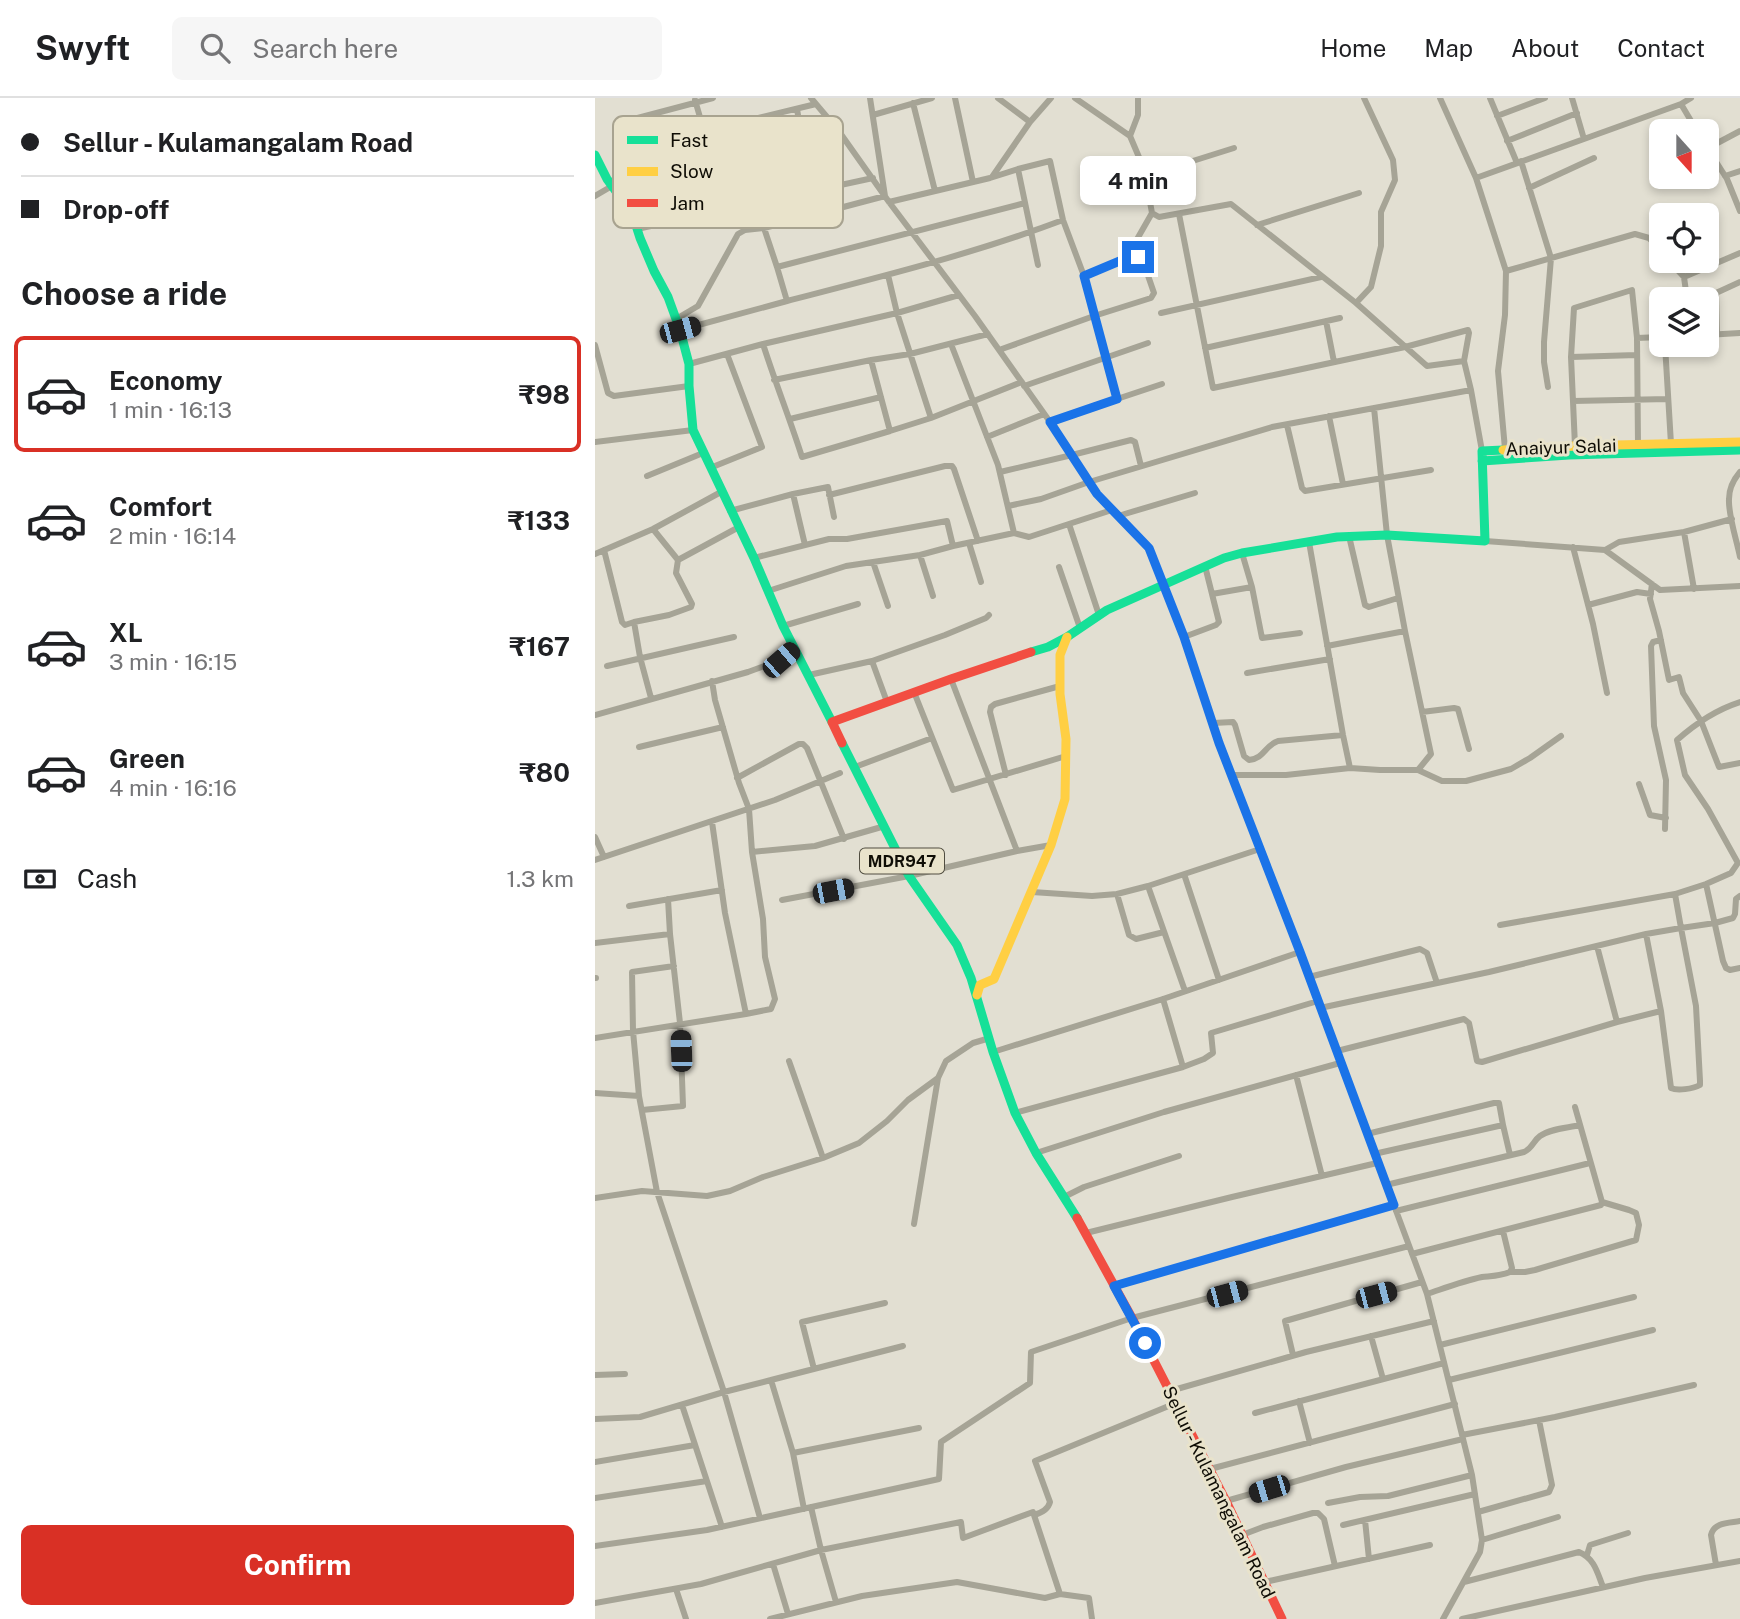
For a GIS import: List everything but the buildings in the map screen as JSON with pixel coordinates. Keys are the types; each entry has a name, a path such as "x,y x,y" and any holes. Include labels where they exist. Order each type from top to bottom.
{"main road":[{"name":"Sellur - Kulamangalam Road","path":"595,155 613,187"},
{"name":"Sellur - Kulamangalam Road","path":"637,229 680,330 689,364 692,430 754,558 783,626 855,767 882,827 909,877 957,945 977,995 993,1052 1015,1113 1036,1153 1086,1233 1132,1318 1210,1469 1282,1619"},
{"name":"Anaiyur Salai","path":"1482,456 1505,449 1740,442"},
{"name":"Anaiyur Salai","path":"1482,456 1740,450"},
{"path":"832,722 1048,647 1107,610 1162,584 1242,553 1349,536 1387,535 1485,541 1482,456"},
{"path":"977,995 980,985 994,979 1051,845 1065,799 1066,739 1060,686 1060,655 1067,637"}],"street":[{"path":"645,116 695,100 713,98"},
{"path":"870,98 888,199"},
{"path":"873,115 932,98"},
{"path":"955,98 973,182"},
{"path":"998,98 1030,122"},
{"path":"990,178 1030,122 1051,98"},
{"path":"1075,98 1130,136 1144,169 1152,213 1129,257"},
{"path":"1130,136 1138,115 1138,98"},
{"path":"1356,303 1371,287 1381,246 1381,212 1395,180 1393,160 1364,98"},
{"path":"1440,98 1476,178 1506,271 1505,315 1498,371 1505,449"},
{"path":"1490,98 1529,188 1551,258 1544,342 1548,387"},
{"path":"1497,116 1545,98"},
{"path":"1572,98 1584,139"},
{"path":"1476,178 1681,104 1691,98"},
{"path":"767,116 797,109 814,101 826,116"},
{"path":"913,103 935,191"},
{"path":"1681,104 1690,119"},
{"path":"797,109 798,116"},
{"path":"1507,141 1577,113"},
{"path":"1719,141 1740,131"},
{"path":"843,137 988,334 1097,494 1149,548 1184,637 1231,775 1427,1294 1472,1475 1482,1541 1480,1552 1443,1619"},
{"path":"1145,176 1234,148"},
{"path":"1529,188 1594,158"},
{"path":"843,210 935,191 1050,161 1063,220 1084,276 1117,399"},
{"path":"1719,166 1739,207"},
{"path":"1018,169 1038,265"},
{"path":"1725,176 1740,171"},
{"path":"843,184 873,178"},
{"path":"595,195 613,189"},
{"path":"1257,225 1359,193"},
{"path":"777,267 1025,203"},
{"path":"1152,213 1159,217 1231,204 1356,303 1427,366 1464,361"},
{"path":"1179,214 1213,388 1405,347 1468,330 1464,361 1482,456"},
{"path":"680,330 935,263 1031,233 1063,220"},
{"path":"637,229 642,228"},
{"path":"676,319 698,306 738,234 745,230 764,228 787,301"},
{"path":"1506,271 1635,234 1649,239"},
{"path":"1684,277 1740,253"},
{"path":"999,350 1154,296 1142,260 1138,257 1129,257 1084,276"},
{"path":"1680,273 1684,277 1685,287"},
{"path":"888,275 930,418"},
{"path":"1161,313 1321,277"},
{"path":"1719,292 1740,282"},
{"path":"1575,446 1571,356 1574,308 1632,290 1637,338 1638,444"},
{"path":"689,364 959,295"},
{"path":"1205,348 1340,318"},
{"path":"1326,321 1334,362"},
{"path":"1719,334 1740,333"},
{"path":"774,380 910,354 988,334"},
{"path":"1637,338 1649,338"},
{"path":"763,344 802,457 930,418 1023,384 1148,344"},
{"path":"951,344 1000,472 1014,533"},
{"path":"595,345 610,395 689,386"},
{"path":"710,468 762,447 727,354"},
{"path":"1571,356 1637,355"},
{"path":"1666,357 1671,444"},
{"path":"871,360 890,431"},
{"path":"1050,422 1162,384"},
{"path":"1008,506 1041,499 1272,427 1471,390"},
{"path":"790,419 881,397"},
{"path":"1573,401 1668,399"},
{"path":"1374,408 1387,535 1431,754 1418,770"},
{"path":"988,437 1044,414"},
{"path":"1329,416 1343,484"},
{"path":"1287,425 1302,488 1305,491 1431,470"},
{"path":"595,442 692,430"},
{"path":"1000,472 1131,439 1135,442 1141,466"},
{"path":"647,476 703,453"},
{"path":"829,495 952,466 978,541"},
{"path":"1740,472 1735,478 1728,499 1740,557"},
{"path":"730,511 828,487 834,517"},
{"path":"595,554 653,530 721,492"},
{"path":"1118,516 1195,493"},
{"path":"793,494 805,545"},
{"path":"768,591 846,566 920,555 1014,533 1029,537 1112,510"},
{"path":"1605,550 1619,542 1684,532 1732,519"},
{"path":"754,558 829,539 846,539 947,521 953,546"},
{"path":"1069,524 1099,615"},
{"path":"604,550 625,625 691,607 692,604 675,573 677,564 739,527"},
{"path":"653,530 677,564"},
{"path":"1684,532 1694,589"},
{"path":"1349,536 1365,605 1369,607 1398,598"},
{"path":"1485,541 1605,550 1660,590 1740,586"},
{"path":"1309,542 1350,768"},
{"path":"969,543 981,582"},
{"path":"1573,547 1607,693"},
{"path":"1242,553 1262,638 1300,633"},
{"path":"920,555 933,596"},
{"path":"873,562 888,606"},
{"path":"1184,637 1219,622 1205,566"},
{"path":"1059,567 1080,628"},
{"path":"1652,584 1650,599 1669,680 1679,677 1683,693 1701,721 1719,767 1740,763"},
{"path":"1212,594 1252,587"},
{"path":"1588,605 1637,592 1651,593"},
{"path":"783,626 858,604"},
{"path":"809,675 872,661 946,635 989,615"},
{"path":"634,622 651,698"},
{"path":"1327,646 1405,631"},
{"path":"607,666 734,637"},
{"path":"1661,640 1653,642 1651,646 1654,726 1667,780 1665,829"},
{"path":"595,715 748,672 781,660 795,648"},
{"path":"1247,673 1330,659"},
{"path":"872,661 887,702"},
{"path":"951,679 1017,851"},
{"path":"595,1038 771,1009 775,999 765,957 749,809 737,778 712,681"},
{"path":"1006,775 991,708 995,704 1060,686"},
{"path":"914,692 954,790 1066,756"},
{"path":"1500,925 1675,894 1731,873 1738,863 1708,809 1685,775 1677,740 1722,708 1740,702"},
{"path":"1422,712 1458,709 1469,749"},
{"path":"1213,723 1233,722 1244,756 1249,760 1259,758 1269,746 1278,741 1343,735"},
{"path":"639,747 723,727"},
{"path":"1231,775 1286,775 1350,768 1418,770 1443,781 1466,781 1511,769 1561,736"},
{"path":"855,767 932,738"},
{"path":"737,778 803,744 821,780 844,839"},
{"path":"595,860 749,809 840,773"},
{"path":"1639,784 1650,815 1666,818"},
{"path":"712,822 725,913 746,1014"},
{"path":"753,852 815,846 882,827"},
{"path":"595,837 604,857"},
{"path":"782,900 909,877 1051,845"},
{"path":"1032,892 1117,894 1260,849"},
{"path":"1184,874 1219,980"},
{"path":"1706,884 1726,968 1740,968"},
{"path":"1148,886 1185,991"},
{"path":"629,906 722,890"},
{"path":"1117,894 1129,935 1136,939 1164,932"},
{"path":"1646,934 1661,1011 1671,1088 1674,1090 1696,1087 1700,1085 1700,1081 1696,1006 1675,894"},
{"path":"1015,1113 1204,1059 1213,1053 1212,1033 1319,1004 1437,983 1646,934 1715,923 1734,917 1736,899 1740,897"},
{"path":"642,1111 683,1106 680,1023 668,900"},
{"path":"595,943 670,934"},
{"path":"1597,946 1617,1022"},
{"path":"1309,977 1420,949 1427,953 1437,983"},
{"path":"993,1052 1163,999 1300,952"},
{"path":"674,966 632,972 633,1031 639,1096 657,1192 724,1392 760,1518"},
{"path":"1163,999 1182,1067"},
{"path":"1336,1051 1464,1019 1469,1023 1477,1060 1482,1062 1661,1011"},
{"path":"914,1224 938,1078 946,1061 973,1042 989,1038"},
{"path":"789,1061 823,1158"},
{"path":"1036,1153 1164,1112 1340,1063"},
{"path":"1296,1075 1322,1176"},
{"path":"595,1198 642,1191 707,1196 730,1191 859,1143 938,1078"},
{"path":"595,1093 639,1096"},
{"path":"1367,1134 1495,1102 1501,1107 1510,1155"},
{"path":"1575,1107 1602,1202"},
{"path":"1374,1154 1503,1125"},
{"path":"1386,1185 1529,1150 1536,1138 1543,1134 1580,1125"},
{"path":"1064,1197 1084,1187 1179,1156"},
{"path":"1086,1233 1377,1163"},
{"path":"1114,1286 1395,1208 1590,1163"},
{"path":"1412,1254 1598,1207 1602,1202"},
{"path":"1427,1294 1483,1277 1525,1272 1636,1240 1639,1224 1636,1213 1602,1202"},
{"path":"1503,1231 1510,1272"},
{"path":"595,1546 722,1527 939,1479 941,1442 1030,1383 1031,1352 1132,1318 1409,1246"},
{"path":"1293,1355 1285,1321 1422,1282"},
{"path":"1440,1345 1634,1297"},
{"path":"814,1368 802,1322 885,1303"},
{"path":"1170,1391 1293,1355 1434,1321"},
{"path":"1448,1380 1653,1330"},
{"path":"1371,1336 1383,1379"},
{"path":"595,1419 640,1417 724,1392 903,1346"},
{"path":"1255,1413 1444,1363"},
{"path":"595,1376 625,1374"},
{"path":"771,1380 836,1602"},
{"path":"1226,1502 1463,1437 1694,1385"},
{"path":"1299,1401 1310,1443"},
{"path":"1034,1515 1042,1512 1050,1502 1035,1461 1176,1403"},
{"path":"1210,1469 1455,1404"},
{"path":"682,1405 722,1527"},
{"path":"1478,1512 1549,1492 1551,1489 1539,1420"},
{"path":"793,1453 919,1428"},
{"path":"595,1462 695,1445"},
{"path":"1328,1503 1360,1497 1388,1496 1472,1475"},
{"path":"595,1498 707,1480"},
{"path":"1343,1525 1475,1494"},
{"path":"595,1603 701,1584 821,1550 961,1522 964,1538 1033,1512 1059,1594"},
{"path":"1242,1535 1318,1513 1324,1519 1335,1566"},
{"path":"1482,1541 1558,1517"},
{"path":"1365,1520 1369,1559"},
{"path":"1716,1565 1712,1530 1716,1526 1740,1521"},
{"path":"1587,1555 1590,1545 1628,1533"},
{"path":"1265,1582 1430,1545"},
{"path":"1464,1582 1579,1552 1594,1562 1603,1587"},
{"path":"1462,1619 1481,1617 1603,1587 1740,1561"},
{"path":"773,1564 788,1615"},
{"path":"770,1619 862,1596 957,1582 1045,1598 1059,1594 1089,1598 1091,1619"},
{"path":"676,1588 686,1619"}],"traffic: fast":[{"path":"595,155 613,187"},
{"path":"637,228 680,330 689,364 693,430 783,626 832,722"},
{"path":"1031,652 1067,637 1107,610 1224,558 1242,553 1337,537 1387,535 1485,541 1482,451 1503,450"},
{"path":"1482,461 1569,455 1740,450"},
{"path":"842,743 909,876 957,945 971,978 1015,1113 1036,1153 1077,1218"}],"traffic: slow":[{"path":"1503,450 1740,442"},
{"path":"977,995 980,985 994,979 1051,845 1065,799 1066,739 1060,694 1060,655 1067,637"}],"traffic: jam":[{"path":"842,743 832,722 1031,652"},
{"path":"1077,1218 1226,1501 1282,1619"}],"route":[{"path":"1138,257 1129,257 1084,276 1117,399 1050,422 1097,494 1149,548 1184,637 1219,743 1394,1205 1114,1286 1145,1343"}]}
